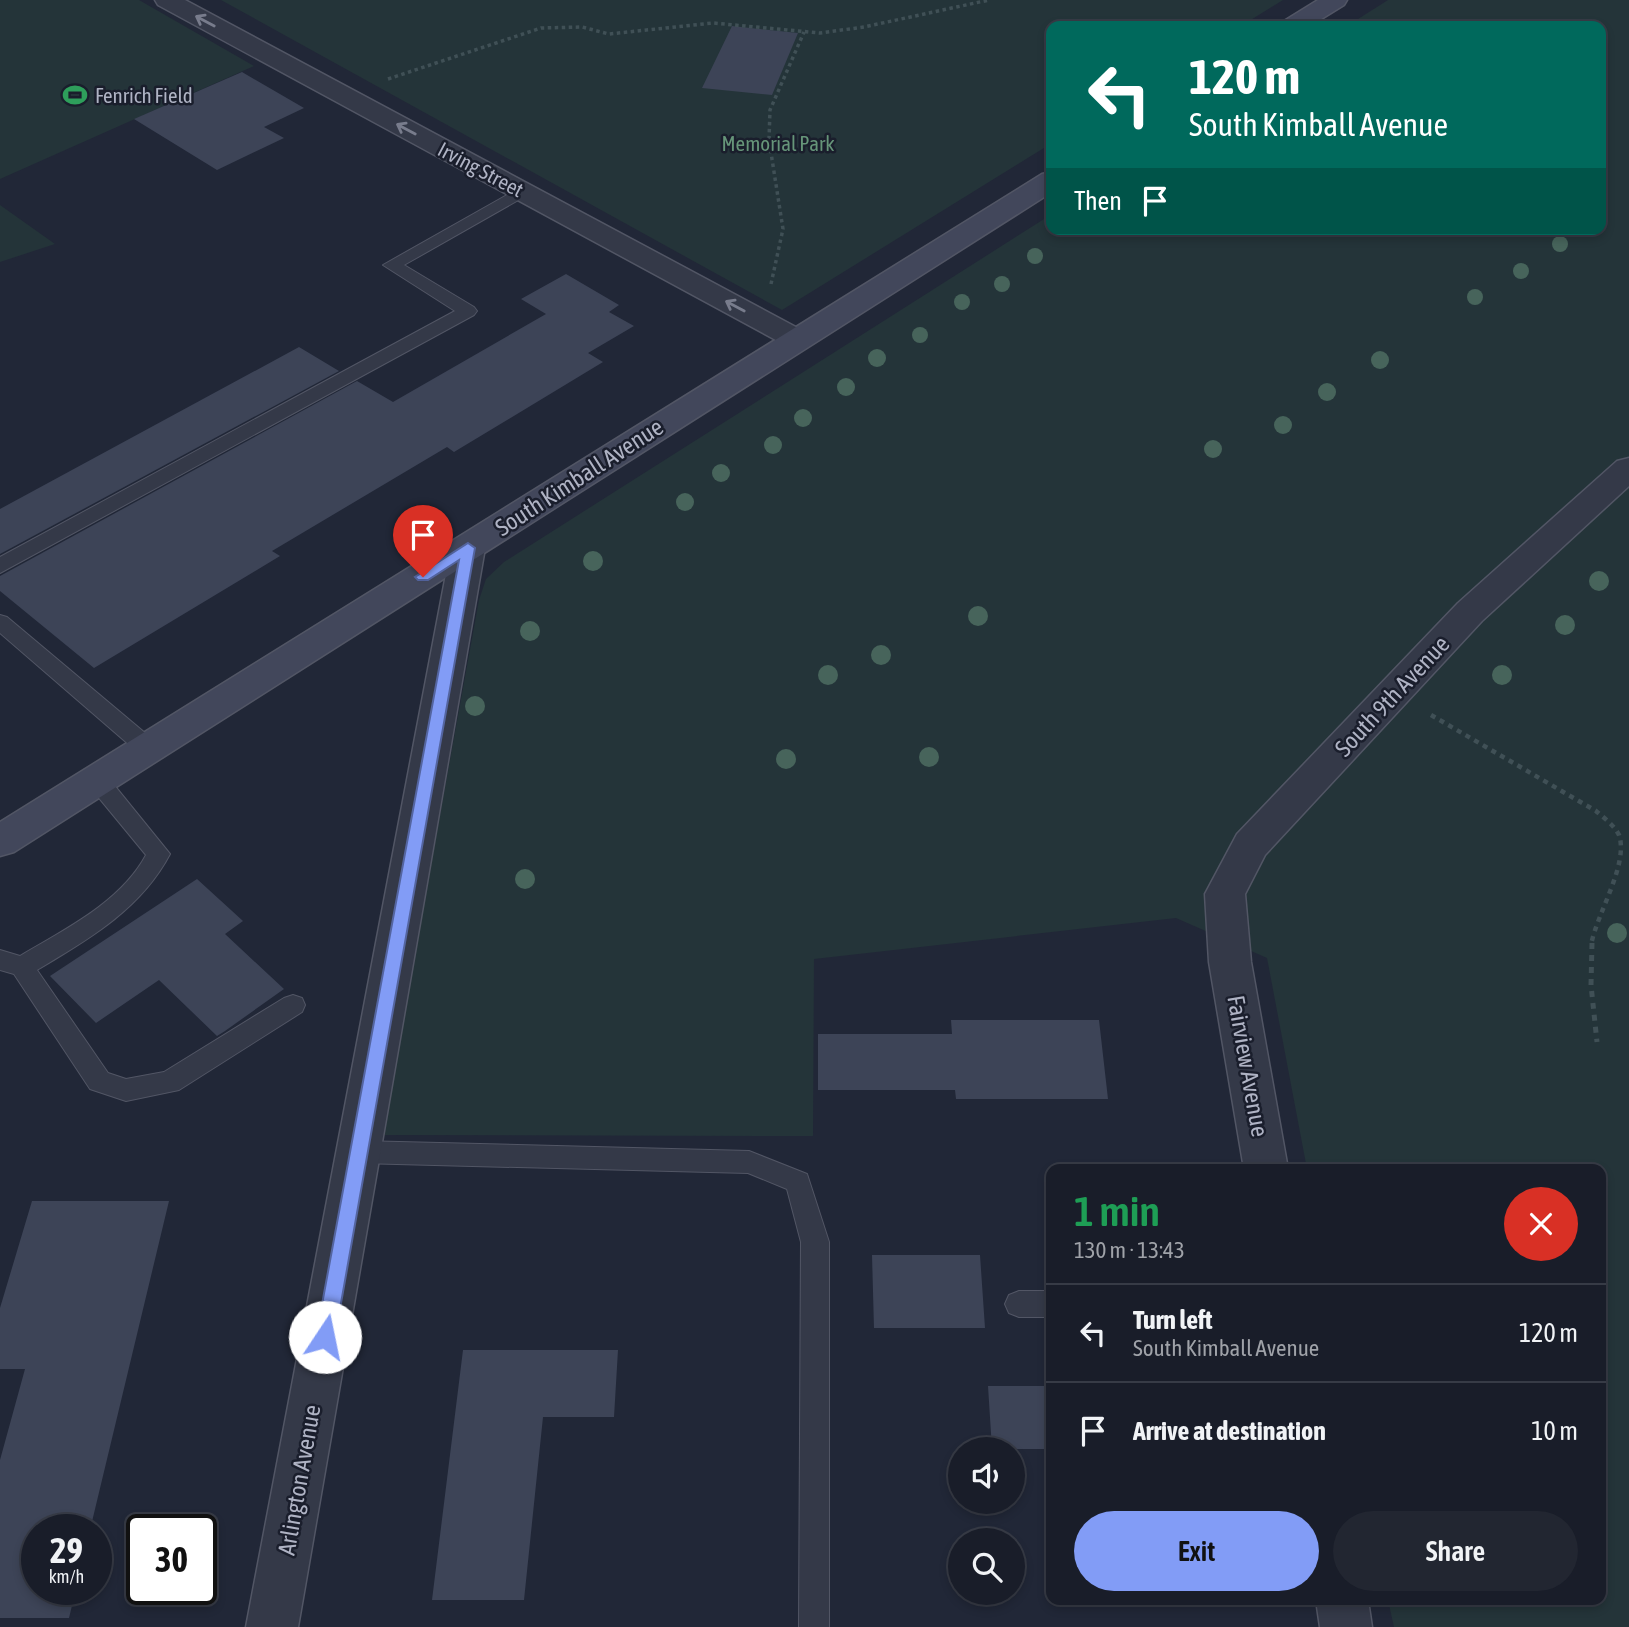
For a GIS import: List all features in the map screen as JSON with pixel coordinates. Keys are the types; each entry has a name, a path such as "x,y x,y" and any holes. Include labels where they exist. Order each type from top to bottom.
{"street":[{"name":"Irving Street","path":"167,0 796,339"},
{"path":"1301,21 1335,0"},
{"name":"South Kimball Avenue","path":"0,841 98,782 796,339 1046,184"},
{"name":"South 9th Avenue","path":"1230,962 1225,894 1251,845 1470,612 1629,468"},
{"name":"Arlington Avenue","path":"272,1627 468,548"},
{"name":"Fairview Avenue","path":"1230,962 1265,1164"},
{"path":"1343,1605 1346,1627"}],"lane":[{"path":"0,566 468,311 392,265 523,191"},
{"path":"0,622 149,749"},
{"path":"98,782 158,854 152,870 135,891 61,944 11,964 99,1081 126,1090 170,1082 293,1005"},
{"path":"359,1152 749,1163 798,1182 815,1242 814,1627"},
{"path":"1019,1304 1046,1304"}],"path":[{"path":"351,100 380,81 541,29 582,27 609,34 713,23 820,33 864,27 989,0"},
{"path":"753,316 768,297 783,229 769,140 770,110 804,32"},
{"path":"1394,694 1596,811 1619,833 1623,848 1619,867 1595,928 1590,962 1597,1042"}],"green space":[{"name":"Fenrich Field","path":"0,0 139,0 254,66 0,179"},
{"name":"Memorial Park","path":"221,0 1283,0 1249,21 1046,21 1046,147 782,310"},
{"path":"1388,0 1629,0 1629,1627 1394,1627 1389,1605 1606,1605 1606,1164 1306,1164 1267,958 1176,918 814,959 813,1136 382,1135 479,600 486,579 504,562 1046,218 1046,235 1606,235 1606,21 1355,21"},
{"path":"0,205 55,244 0,262"}],"building":[{"path":"732,26 798,33 772,95 702,88"},
{"path":"242,72 304,108 264,127 284,138 217,170 134,119"},
{"path":"566,274 619,305 609,312 634,326 588,353 603,362 454,452 447,447 272,551 280,556 94,668 0,591 0,576 357,381 393,402 546,314 521,299"},
{"path":"299,347 339,371 0,554 0,509"},
{"path":"197,879 243,921 225,934 284,989 225,1031 217,1036 159,980 96,1023 50,976"},
{"path":"951,1020 1099,1020 1108,1099 956,1099 955,1090 818,1090 818,1034 952,1034"},
{"path":"32,1201 169,1201 94,1514 21,1514 21,1605 72,1605 69,1618 0,1618 0,1460 25,1369 0,1369 0,1308"},
{"path":"872,1255 980,1255 985,1328 874,1328"},
{"path":"463,1350 618,1350 614,1417 543,1417 524,1600 432,1600"},
{"path":"988,1386 1046,1386 1046,1449 1025,1449 1025,1437 991,1437"}],"place":[{"name":"Fenrich Field","path":"75,95"}],"route":[{"path":"325,1337 468,548 423,577"}]}
